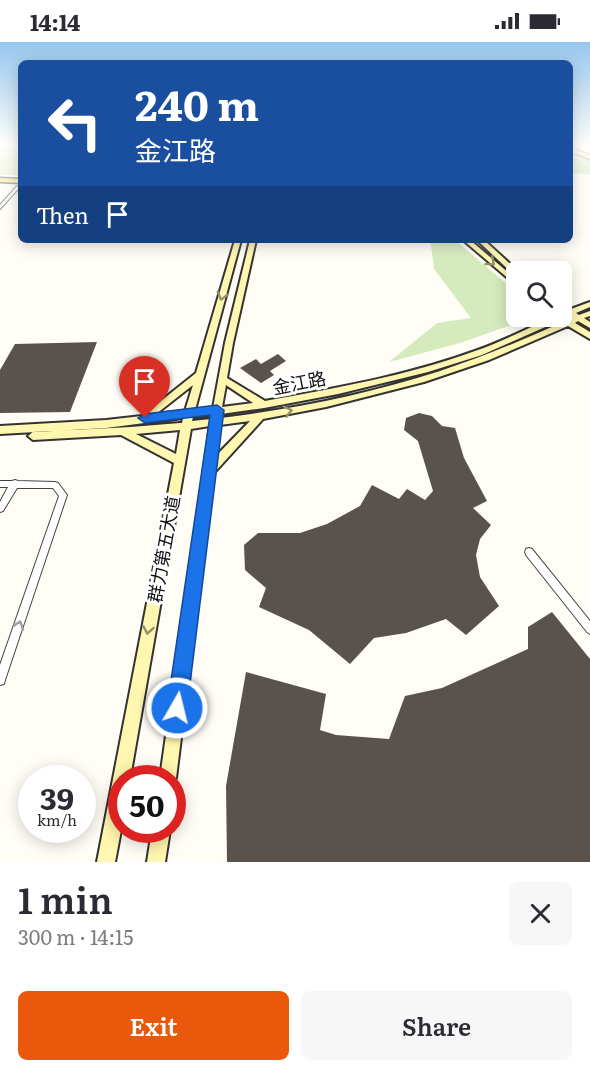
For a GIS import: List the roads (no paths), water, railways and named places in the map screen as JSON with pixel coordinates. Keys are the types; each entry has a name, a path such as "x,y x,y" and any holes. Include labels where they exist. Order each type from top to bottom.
{"main road":[{"path":"0,187 18,185"},
{"name":"群力第五大道","path":"105,862 186,426 237,243"},
{"name":"群力第五大道","path":"170,765 217,410 252,243"},
{"path":"469,243 506,274"},
{"path":"483,243 506,263"},
{"name":"金江路","path":"572,314 590,303"},
{"name":"金江路","path":"572,316 590,313"},
{"path":"572,319 590,326"},
{"path":"572,320 590,336"},
{"name":"金江路","path":"0,430 75,427 264,405 348,389 425,370 479,353 543,327"},
{"name":"金江路","path":"0,437 69,435 186,426 259,417 422,380 490,357 548,327"},
{"path":"145,418 200,375"},
{"path":"223,380 264,405"},
{"path":"209,471 259,417"},
{"path":"120,431 180,461"},
{"path":"156,862 159,843"}],"street":[{"path":"0,208 18,187"},
{"path":"0,509 15,483"},
{"path":"0,484 55,484 63,495 0,680"},
{"path":"529,552 590,629"}]}
